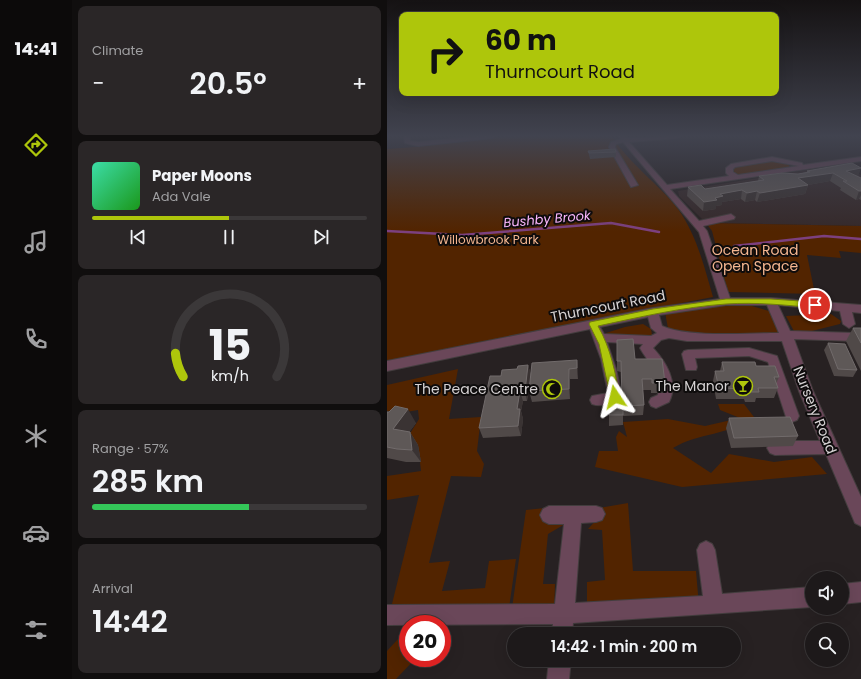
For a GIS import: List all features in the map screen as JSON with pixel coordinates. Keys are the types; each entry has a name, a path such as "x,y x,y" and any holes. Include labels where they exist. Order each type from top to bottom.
{"street":[{"path":"624,168 634,185"},
{"path":"649,168 698,224 708,245 726,302"},
{"path":"729,168 731,173 735,176"},
{"path":"666,187 795,168"},
{"path":"698,224 731,217"},
{"name":"Thurncourt Road","path":"387,366 653,312 726,302 771,301 861,309"},
{"name":"Nursery Road","path":"771,301 786,336 806,391 861,518"},
{"path":"845,307 849,324"},
{"path":"653,312 657,328 669,334 687,337 855,337"},
{"path":"593,324 608,359 615,397 597,400"},
{"path":"656,402 664,398 666,388 663,370 646,348 652,340 669,334"},
{"path":"600,338 652,340"},
{"path":"691,368 688,354 749,352 773,359 793,416"},
{"path":"775,448 830,447"},
{"path":"549,515 573,516 596,514"},
{"path":"563,627 573,516"},
{"path":"706,550 714,605"},
{"path":"849,593 861,592"},
{"path":"387,615 564,614 714,605 805,597"},
{"path":"558,679 559,667"}],"shaded area":[{"path":"821,168 850,168 861,175 861,226 706,223 679,196 678,191"}],"green space":[{"name":"Willowbrook Park","path":"387,168 639,168 662,191 685,219 699,252 713,297 557,327 551,332 507,339 506,337 464,345 464,347 387,363"},
{"path":"733,168 790,168 740,176 733,171"},
{"name":"Ocean Road Open Space","path":"706,223 861,226 861,253 839,251 841,258 807,255 815,294 728,292 712,231"},
{"path":"738,302 776,313 787,337 669,334 665,312"},
{"path":"831,314 841,321 840,324 796,335 786,316"},
{"path":"643,324 651,329 652,335 648,340 603,338 606,333 625,327"},
{"path":"458,369 449,419 481,417 477,451 484,464 481,477 451,476 429,563 450,561 442,591 485,588 489,561 516,559 508,615 390,612 419,495 387,500 387,476 421,471 418,445 406,440 419,419 418,410 400,413 387,411 387,385"},
{"path":"718,404 744,404 754,417 735,427 693,439 673,448 711,473 729,454 774,462 812,457 827,474 682,487 595,467 599,451 618,451 616,437 619,431 627,437 623,422 668,419 705,426 740,418 720,410"},
{"path":"628,503 633,571 696,571 699,606 587,613 587,582 605,580 602,530 588,529 601,515 599,508"},
{"path":"545,508 565,524 548,534 543,584 555,584 554,614 511,615 526,510"},
{"path":"399,639 399,667 407,667 396,679 387,679 387,651"}],"building":[{"path":"826,168 860,168 846,171 861,178 861,191 843,181 847,181 833,173 798,178 808,185 760,193 757,191 747,193 742,190 720,194 723,196 715,198 717,200 704,202 688,187 701,185 705,189 764,180 759,176 810,172 807,171"},
{"path":"853,328 861,328 861,343"},
{"path":"633,339 635,359 662,359 665,383 652,383 652,379 642,379 644,405 623,406 623,415 609,415 609,402 622,402 621,361 617,361 617,340"},
{"path":"828,343 845,344 857,370 838,369"},
{"path":"577,360 577,368 569,369 569,389 529,391 532,363"},
{"path":"722,362 755,362 756,366 775,366 779,377 774,377 778,388 758,388 759,392 748,392 747,389 719,388 715,371 724,371"},
{"path":"528,365 525,391 520,391 517,409 520,409 518,426 479,428 490,376 501,376 502,370 517,369 518,366"},
{"path":"395,406 408,409 393,429 410,432 412,450 387,447 387,412"},
{"path":"790,417 798,436 734,438 729,418"}],"waterway":[{"name":"Bushby Brook","path":"387,231 462,235 611,223 659,232"},
{"name":"Bushby Brook","path":"734,246 824,236 861,239"}],"place":[{"name":"The Manor","path":"743,386"},
{"name":"The Peace Centre","path":"552,389"}],"route":[{"path":"615,397 608,359 603,344 593,324 653,312 726,302 771,301 815,305"}]}
